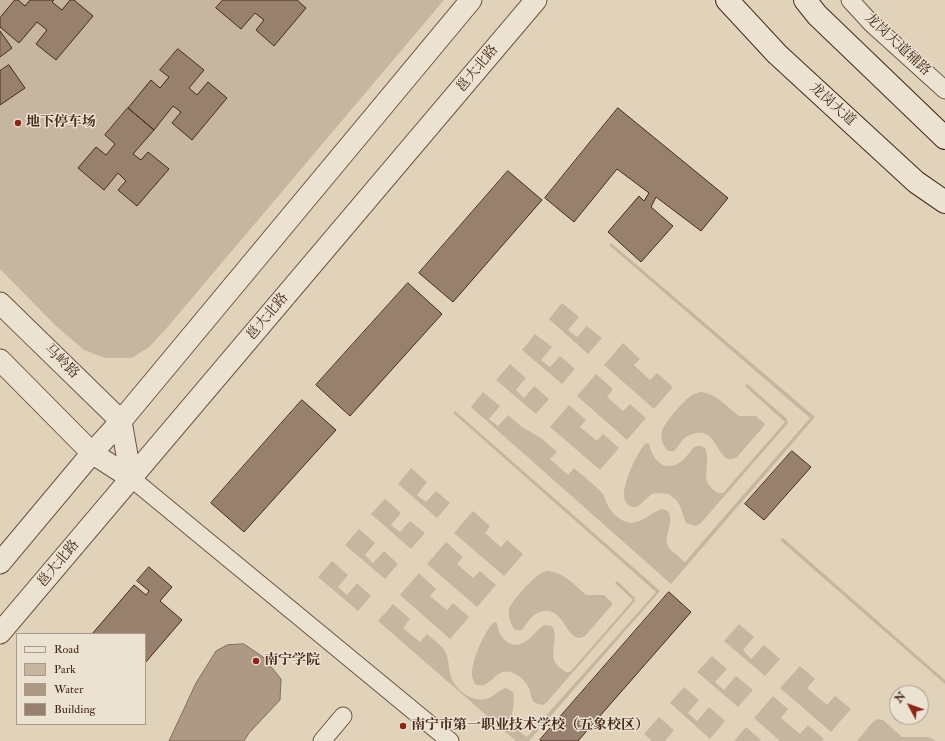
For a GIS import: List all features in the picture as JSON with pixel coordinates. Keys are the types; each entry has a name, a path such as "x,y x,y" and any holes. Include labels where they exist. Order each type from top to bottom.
{"main road":[{"name":"龙岗大道","path":"727,0 777,54 916,182 945,202"},
{"path":"805,0 817,15 945,138"}],"street":[{"path":"0,563 92,453 122,421 471,0"},
{"name":"邕大北路","path":"0,633 536,0"},
{"name":"龙岗大道辅路","path":"850,0 872,24 945,90"},
{"name":"马岭路","path":"0,303 122,421"},
{"path":"0,360 92,453 131,478 450,741"},
{"path":"122,421 131,478"},
{"path":"322,741 343,716"}],"green space":[{"path":"0,0 444,0 149,347 132,358 105,358 84,350 56,326 0,269"},
{"path":"611,243 815,417 671,584 471,407 483,392 500,406 489,419 498,426 508,415 522,427 541,438 557,452 550,459 568,475 574,468 596,486 603,494 611,510 621,519 633,523 665,509 670,516 667,538 668,546 685,562 810,418 609,245"},
{"path":"562,303 579,317 568,330 577,337 587,326 602,338 588,354 549,319"},
{"path":"535,334 552,347 541,360 550,367 560,356 575,369 562,384 522,350"},
{"path":"623,343 640,359 634,365 650,380 657,373 673,387 654,409 604,365"},
{"path":"510,364 526,378 516,390 524,398 534,386 549,399 536,414 496,380"},
{"path":"596,374 613,389 607,397 623,411 630,404 646,418 627,440 577,396"},
{"path":"747,384 786,418 788,423 700,524 695,526 686,523 680,506 669,494 652,494 637,507 628,505 625,501 624,490 628,476 642,447 646,443 649,444 657,461 666,466 677,464 696,446 705,448 707,453 707,481 718,493 723,493 785,422 745,386"},
{"path":"701,392 712,395 722,401 739,416 756,416 765,424 737,457 731,459 726,458 715,442 705,434 695,433 686,437 674,451 668,451 662,442 662,431 675,412 689,397"},
{"path":"569,405 586,420 580,427 597,441 603,434 619,448 600,470 550,427"},
{"path":"455,411 660,591 529,741 516,741 378,621 393,604 410,619 403,628 420,642 427,634 442,648 447,656 453,682 469,697 474,699 488,698 506,688 513,692 514,700 512,726 527,737 656,592 453,413"},
{"path":"411,468 427,482 417,495 426,502 436,491 450,503 437,518 398,484"},
{"path":"385,499 401,513 391,525 400,532 410,521 425,533 411,549 371,514"},
{"path":"473,511 490,526 485,533 501,547 507,540 523,554 504,576 454,533"},
{"path":"359,529 375,543 365,555 373,563 384,551 398,564 385,579 345,545"},
{"path":"783,538 945,680 945,684 780,540"},
{"path":"446,542 463,557 457,564 473,578 480,571 496,585 477,607 427,564"},
{"path":"332,561 348,575 338,587 347,595 357,583 371,596 358,611 318,577"},
{"path":"549,571 560,574 586,595 604,595 612,603 612,605 585,636 578,638 573,635 559,617 553,612 546,611 534,615 522,630 515,630 512,625 509,612 511,605 537,576 543,572"},
{"path":"419,573 436,589 430,596 447,610 453,603 469,617 450,639 400,595"},
{"path":"617,581 634,597 635,601 543,705 534,702 527,685 522,679 510,672 500,673 485,685 475,684 472,669 476,655 490,626 494,622 497,623 503,639 517,645 528,640 539,628 544,625 552,626 555,635 554,660 556,664 566,672 570,672 633,600 615,583"},
{"path":"739,624 754,637 743,650 751,659 764,645 780,659 765,676 724,641"},
{"path":"712,656 727,669 715,682 724,690 736,676 753,690 738,707 697,672"},
{"path":"800,666 815,679 807,688 827,705 835,696 851,709 831,732 780,688"},
{"path":"684,687 699,700 688,713 697,721 709,707 725,721 710,739 670,703"},
{"path":"773,696 788,709 781,718 800,734 808,725 824,739 822,741 780,741 754,718"},
{"path":"659,717 674,730 665,741 652,741 644,734"},
{"path":"877,719 883,720 902,737 929,737 936,741 857,741"},
{"path":"746,727 761,740 734,741"}],"water":[{"path":"244,644 263,657 281,679 280,700 249,733 244,741 169,741 196,683 216,651 227,645"}],"building":[{"path":"15,0 18,0 25,6 30,0 54,0 52,2 62,10 70,0 74,0 93,16 56,60 36,44 47,30 37,22 19,43 0,27 0,18"},
{"path":"223,0 297,0 306,8 274,46 256,30 264,20 255,13 241,29 216,8"},
{"path":"0,31 12,48 0,57"},
{"path":"178,49 204,70 189,88 197,95 208,82 227,98 192,140 172,123 181,112 173,106 154,130 128,108 151,80 160,88 169,77 160,70"},
{"path":"9,65 25,88 0,105 0,71"},
{"path":"128,108 154,130 133,154 141,160 148,152 169,169 137,206 118,190 126,181 118,173 104,190 78,168 96,147 106,155 115,144 105,135"},
{"path":"618,108 728,198 701,231 656,197 651,207 673,226 641,262 608,232 639,196 644,201 649,193 617,169 574,222 545,198"},
{"path":"508,171 542,200 453,302 419,273"},
{"path":"408,283 442,314 350,416 316,385"},
{"path":"302,400 336,430 244,532 211,503"},
{"path":"792,451 811,467 764,520 745,504"},
{"path":"149,567 172,587 160,601 182,620 146,662 146,633 93,633 134,585 146,595 149,591 137,581"},
{"path":"669,592 691,612 578,741 540,740"}],"place":[{"name":"地下停车场","path":"18,123"},
{"name":"南宁学院","path":"256,661"},
{"name":"南宁市第一职业技术学校（五象校区）","path":"403,726"}]}
